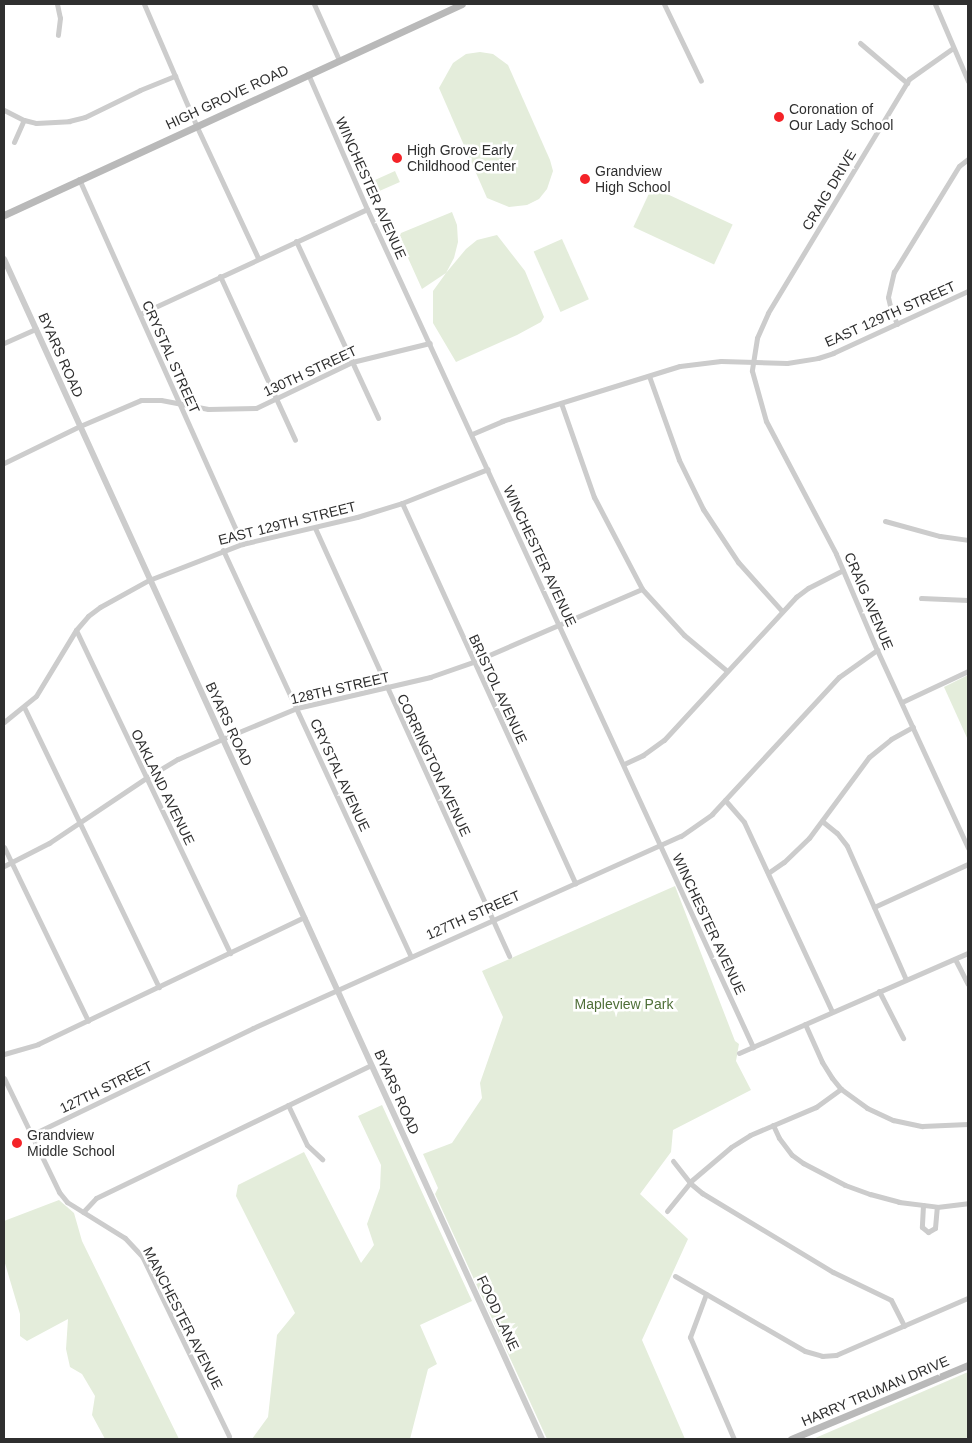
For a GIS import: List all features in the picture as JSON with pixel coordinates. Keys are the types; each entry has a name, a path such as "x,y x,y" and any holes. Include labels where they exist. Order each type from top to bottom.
{"main road":[{"name":"HIGH GROVE ROAD","path":"4,215 462,4"},
{"name":"HARRY TRUMAN DRIVE","path":"791,1439 968,1365"}],"street":[{"path":"57,4 60,18 58,35"},
{"path":"144,4 196,125 258,258"},
{"path":"314,4 339,60"},
{"path":"664,4 701,81"},
{"path":"935,4 968,81"},
{"path":"860,43 907,83"},
{"name":"CRAIG DRIVE","path":"752,363 757,338 768,313 907,83 926,65 953,48"},
{"name":"WINCHESTER AVENUE","path":"308,74 367,209 753,1047"},
{"path":"4,110 24,120 51,123 85,117 140,90 175,76"},
{"path":"14,142 24,120"},
{"path":"897,324 888,298 894,272 959,166 968,159"},
{"name":"CRYSTAL STREET","path":"79,180 242,544"},
{"path":"140,314 367,209"},
{"path":"296,241 378,418"},
{"name":"BYARS ROAD","path":"4,259 432,1198"},
{"path":"220,276 295,440"},
{"name":"EAST 129TH STREET","path":"472,434 502,421 649,376 699,363 787,363 818,358 968,291"},
{"path":"4,343 36,329"},
{"name":"130TH STREET","path":"4,462 141,400 161,400 208,409 248,409 276,400 352,362 430,344"},
{"name":"CRAIG AVENUE","path":"752,363 755,388 766,421 843,570 968,848"},
{"path":"649,376 679,460 703,509 738,562 782,611"},
{"path":"561,403 594,497 642,589 684,635 727,671"},
{"name":"EAST 129TH STREET","path":"4,722 24,707 48,680 76,630 100,607 149,580 223,550 315,528 402,503 487,470"},
{"name":"BRISTOL AVENUE","path":"402,503 575,883"},
{"path":"885,521 940,536 968,540"},
{"name":"CORRINGTON AVENUE","path":"315,528 509,956"},
{"name":"CRYSTAL AVENUE","path":"223,550 411,956"},
{"path":"624,764 643,755 664,740 782,611 808,588 843,570"},
{"name":"128TH STREET","path":"4,866 48,843 146,778 222,739 297,708 387,688 473,662 642,589"},
{"path":"921,598 968,600"},
{"name":"OAKLAND AVENUE","path":"76,630 230,953"},
{"name":"127TH STREET","path":"31,1135 411,956 661,846 700,824 725,800 839,677 878,650"},
{"path":"902,702 968,671"},
{"path":"24,707 159,987"},
{"path":"768,872 799,849 869,757 891,739 913,728"},
{"path":"725,800 744,822 832,1012"},
{"path":"822,821 837,833 847,846 906,980"},
{"path":"4,847 88,1021"},
{"path":"874,907 968,864"},
{"path":"4,1054 38,1044 304,917"},
{"path":"739,1053 968,953"},
{"path":"955,959 968,984"},
{"path":"879,991 902,1038"},
{"path":"805,1024 822,1062 841,1089 866,1108 893,1120 922,1126 968,1124"},
{"path":"84,1212 96,1198 372,1065"},
{"name":"MANCHESTER AVENUE","path":"4,1078 59,1192 67,1202 125,1238 142,1256 229,1436"},
{"path":"667,1211 690,1183 731,1147 773,1125 816,1107 841,1089"},
{"path":"288,1105 307,1146 322,1159"},
{"path":"773,1125 785,1147 803,1163 870,1194 937,1207 968,1203"},
{"path":"673,1161 690,1183 702,1193 833,1272 891,1300 904,1326"},
{"name":"FOOD LANE","path":"432,1198 542,1439"},
{"path":"923,1205 922,1227 928,1232 935,1228 937,1207"},
{"path":"675,1276 805,1351 822,1356 836,1355 968,1298"},
{"path":"706,1294 690,1337 734,1439"}],"green space":[{"path":"480,52 493,54 508,65 550,160 553,171 547,189 539,199 527,205 509,207 487,198 439,88 453,63 466,54"},
{"path":"395,171 400,182 374,193 369,182"},
{"path":"652,187 733,225 714,264 633,227"},
{"path":"452,212 457,225 458,242 454,258 446,273 422,289 399,238 401,233"},
{"path":"497,235 525,271 544,317 541,322 517,335 456,362 433,323 433,291 466,249 477,240"},
{"path":"562,239 589,299 561,312 534,252"},
{"path":"968,675 968,740 944,687"},
{"name":"Mapleview Park","path":"675,886 735,1041 739,1044 736,1061 751,1090 673,1130 671,1152 640,1194 688,1239 642,1340 685,1439 547,1439 435,1194 438,1188 423,1154 452,1143 482,1098 480,1083 503,1017 482,971"},
{"path":"382,1105 472,1301 420,1325 437,1364 428,1369 410,1439 252,1439 268,1417 277,1335 295,1313 236,1196 238,1185 304,1152 361,1263 374,1245 367,1224 380,1188 381,1165 358,1116"},
{"path":"59,1200 74,1213 82,1241 179,1439 105,1439 92,1415 95,1396 82,1374 70,1367 66,1349 68,1319 27,1341 20,1336 20,1314 4,1260 4,1221"},
{"path":"968,1372 968,1439 813,1439"}],"place":[{"name":"Coronation of Our Lady School","path":"779,117"},
{"name":"High Grove Early Childhood Center","path":"397,158"},
{"name":"Grandview High School","path":"585,179"},
{"name":"Grandview Middle School","path":"17,1143"}]}
